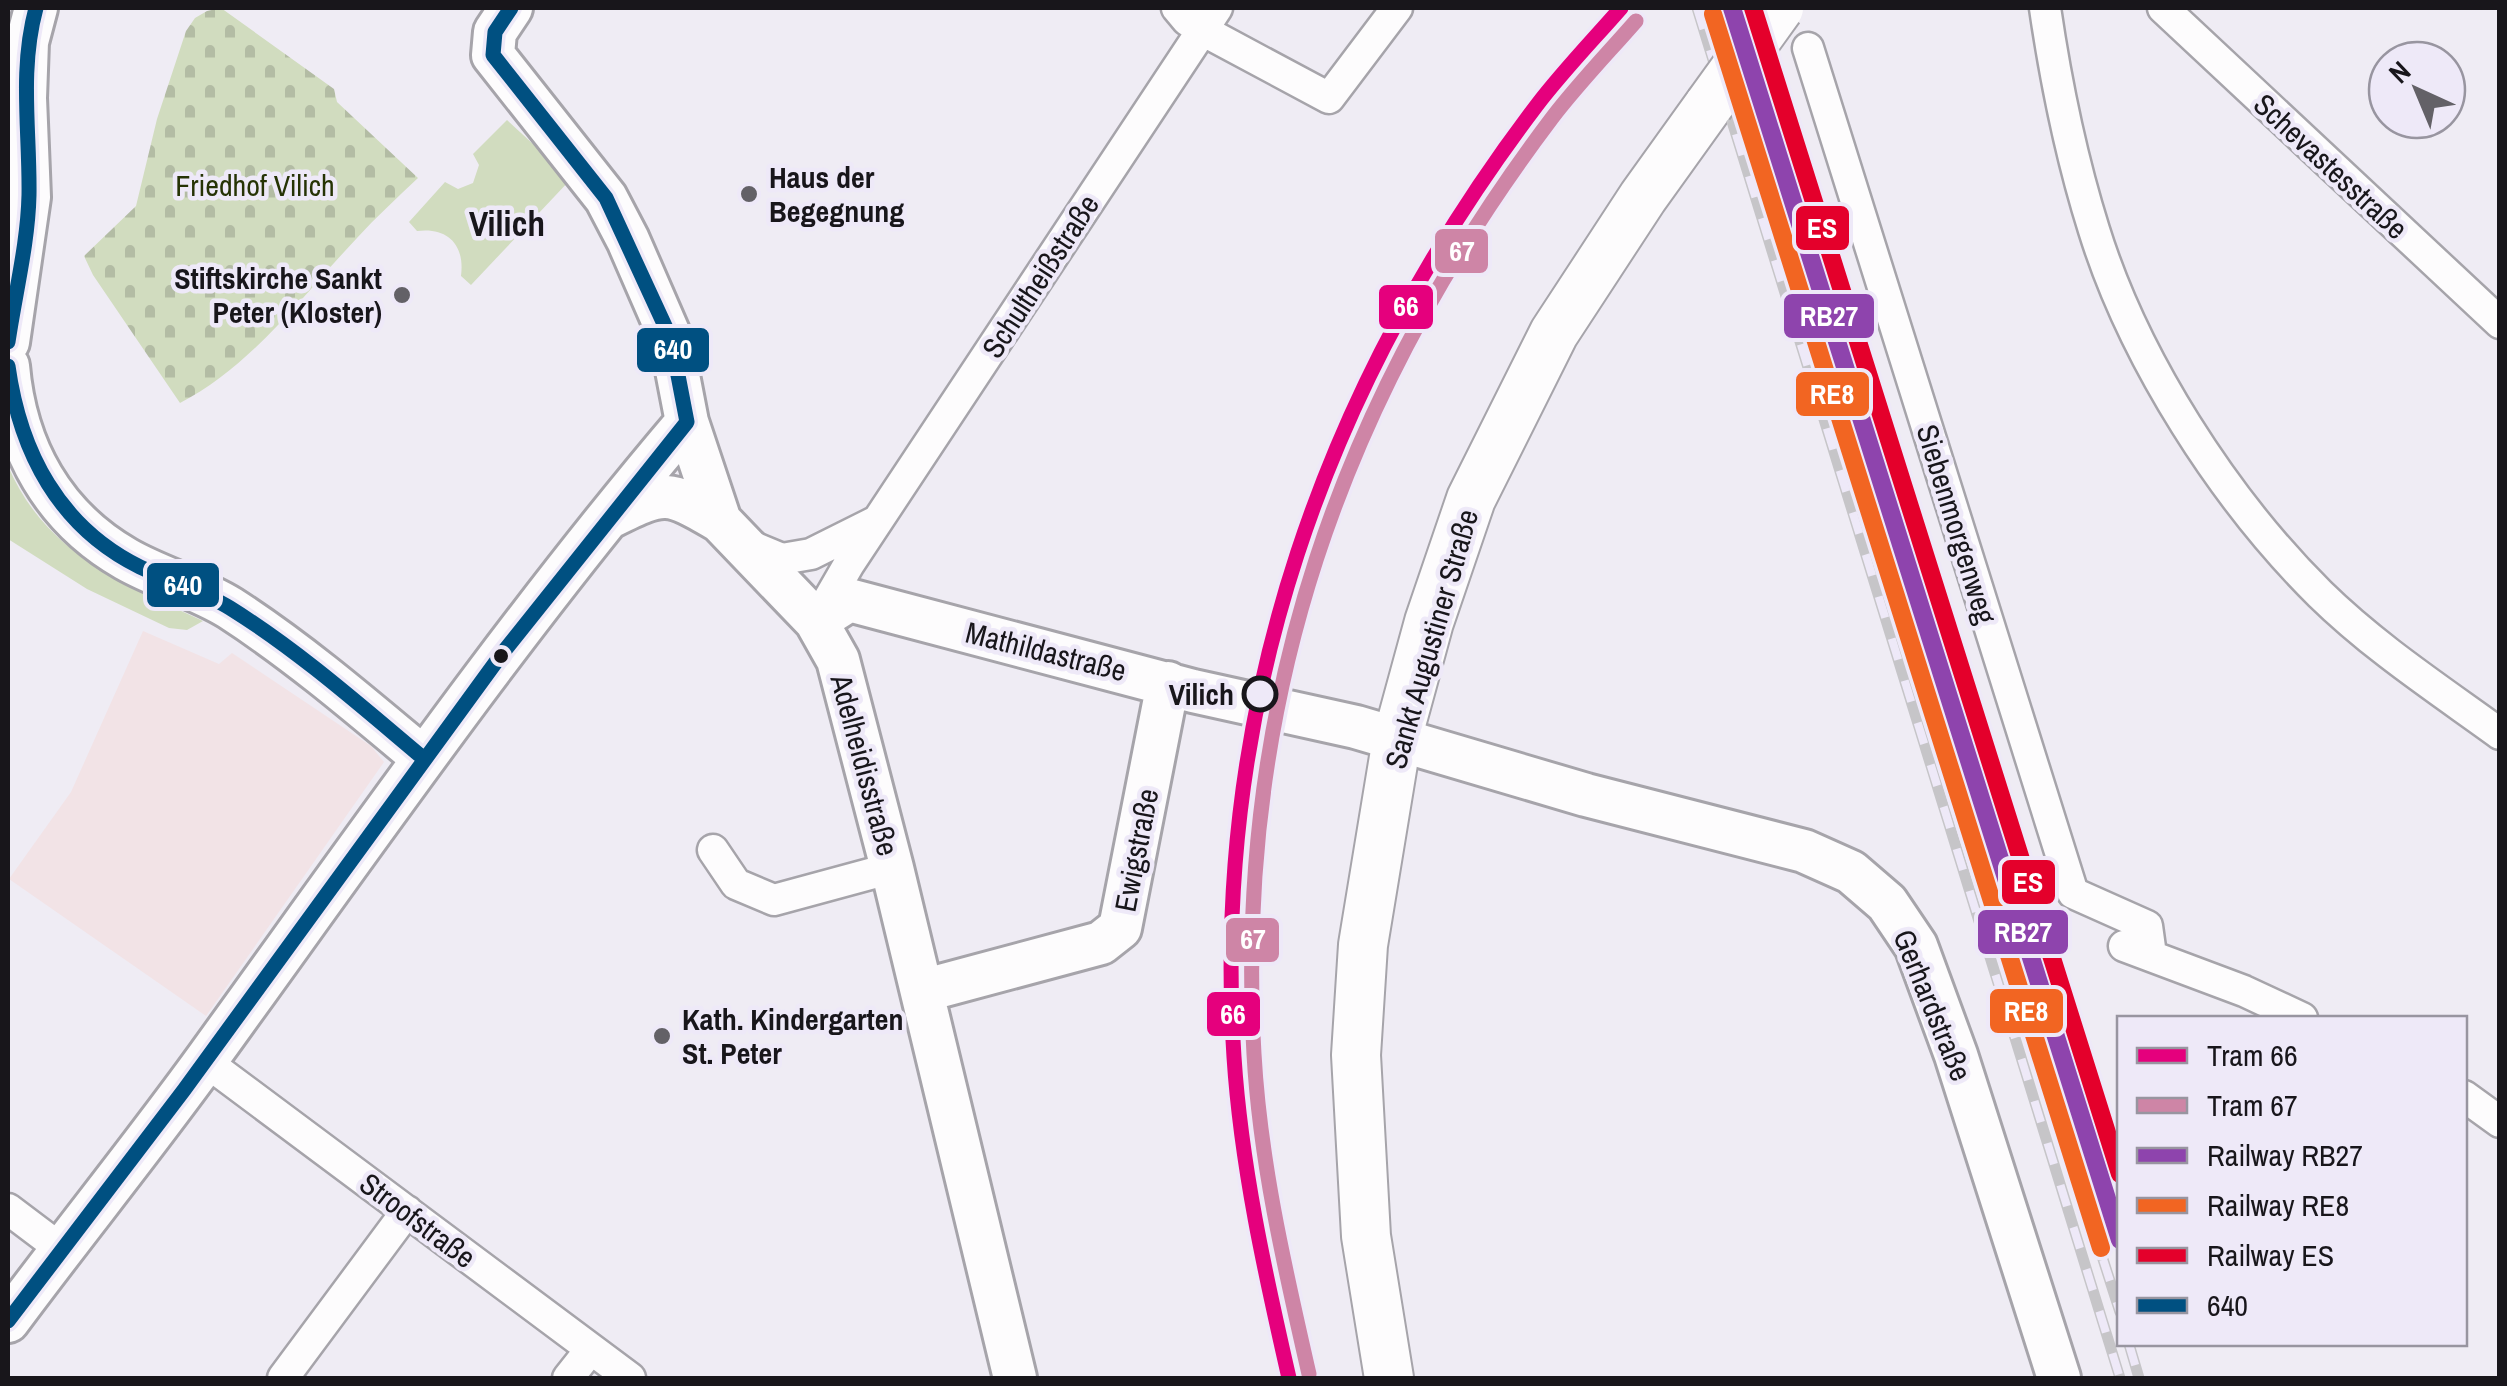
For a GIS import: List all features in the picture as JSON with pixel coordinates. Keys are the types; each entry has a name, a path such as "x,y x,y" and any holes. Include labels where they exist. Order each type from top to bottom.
{"main road":[{"name":"Sankt Augustiner Straße","path":"1389,1378 1366,1236 1356,1055 1363,945 1397,739 1430,622 1471,499 1554,332 1643,197 1778,8"},
{"name":"Sankt Augustiner Straße","path":"1366,1236 1363,1290 1374,1378"}],"street":[{"path":"8,342 29,196 26,42 36,8"},
{"name":"Adelheidisstraße","path":"511,8 496,32 493,54 606,198 671,338 686,422 731,532 816,621 838,660 848,688 1015,1378"},
{"path":"1177,8 1209,19 1329,98 1396,8"},
{"path":"2045,8 2072,154 2095,234 2146,358 2239,500 2322,595 2400,662 2500,734"},
{"name":"Schevastesstraße","path":"2163,8 2500,323"},
{"name":"Schultheißstraße","path":"816,621 877,521 1209,19"},
{"name":"Siebenmorgenweg","path":"1808,48 2051,833 2073,893 2147,926 2138,950 2298,1016"},
{"path":"8,366 12,408 36,473 75,520 125,558 240,615 423,758"},
{"path":"8,1321 205,1061 423,758 602,521 686,422"},
{"path":"602,521 652,496 679,497 731,532"},
{"name":"Schultheißstraße","path":"731,532 782,559 811,554 877,521"},
{"name":"Mathildastraße","path":"816,621 849,600 1397,739"},
{"name":"Ewigstraße","path":"922,991 1102,943 1120,928 1168,683"},
{"name":"Gerhardstraße","path":"1397,739 1586,795 1804,850 1838,864 1866,882 1897,916 1916,946 1929,978 2059,1378"},
{"path":"712,850 736,884 774,900 892,868"},
{"name":"Stroofstraße","path":"205,1061 630,1378"},
{"path":"2467,1098 2500,1122"},
{"path":"8,1209 62,1250"},
{"path":"282,1378 407,1211"},
{"path":"568,1378 590,1349"}],"shaded area":[{"path":"143,631 219,664 232,653 371,746 384,762 206,1016 9,879 71,792"}],"green space":[{"name":"Friedhof Vilich","path":"221,8 334,89 337,102 418,178 253,350 206,388 180,403 84,256 136,206 157,119 186,31 195,18"},
{"path":"507,120 571,179 471,285 461,276 460,255 452,240 438,232 417,231 409,222 445,182 458,189 473,183 479,165 473,154"},
{"path":"8,466 43,522 65,544 116,579 203,621 187,630 169,628 87,589 8,539"}],"tram line":[{"name":"66","path":"1289,1378 1248,1178 1234,1057 1232,926 1242,799 1264,675 1297,554 1342,436 1397,322 1462,212 1537,105 1621,8"},
{"name":"67","path":"1309,1374 1268,1175 1254,1054 1252,924 1262,799 1284,677 1316,559 1360,444 1414,333 1478,224 1552,118 1636,21"},
{"path":"1286,1366 1288,1378"}],"railway":[{"path":"1697,8 2120,1378"},
{"path":"1801,294 1986,896 2117,1303"},
{"path":"2130,1346 2139,1378"}],"rail line":[{"name":"RB27","path":"1732,8 2117,1230"},
{"name":"ES","path":"1753,8 2117,1164"},
{"name":"RE8","path":"1713,14 2101,1248"}],"transit line":[{"name":"640","path":"8,342 28,213 27,78 36,8"},
{"name":"640","path":"8,1321 184,1090 501,655 687,422 671,339 606,198 493,55 495,32 511,8"},
{"name":"640","path":"8,366 22,428 34,457 48,484 87,531 140,567 208,596 256,625 423,758"}],"place":[{"name":"Haus der Begegnung","path":"749,194"},
{"name":"Stiftskirche Sankt Peter (Kloster)","path":"402,295"},
{"name":"Vilich","path":"1260,694"},
{"name":"Kath. Kindergarten St. Peter","path":"662,1036"}],"district":[{"name":"Vilich","path":"507,223"}]}
